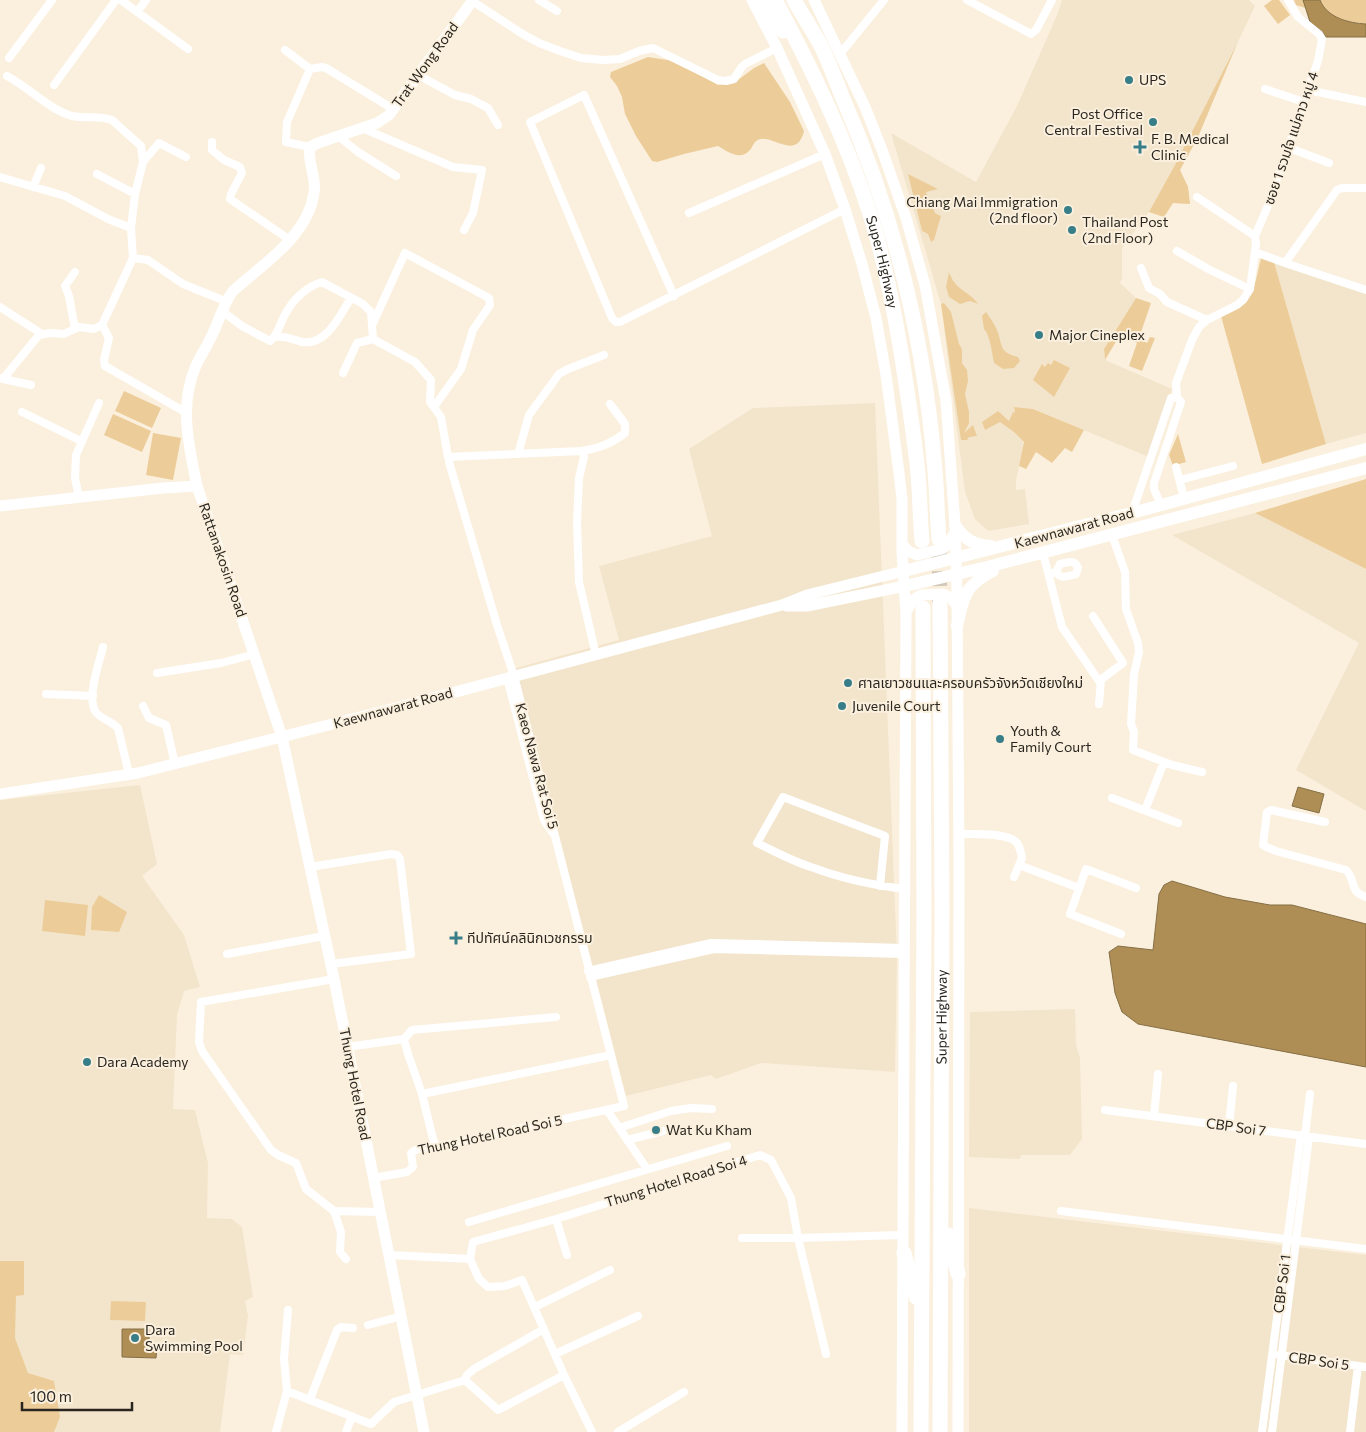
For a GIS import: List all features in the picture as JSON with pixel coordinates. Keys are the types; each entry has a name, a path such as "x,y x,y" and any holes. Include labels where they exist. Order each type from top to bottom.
{"highway":[{"path":"759,0 808,61"},
{"name":"Super Highway","path":"775,0 808,61 870,214 898,339 913,428 922,541"},
{"name":"Super Highway","path":"794,0 819,43 874,173 885,207 902,272 924,380 935,470 938,539"},
{"path":"802,0 819,43"},
{"name":"Super Highway","path":"940,603 942,1214 940,1432"},
{"name":"Super Highway","path":"921,1432 924,916 923,608"},
{"path":"942,1214 958,1274"},
{"path":"904,1253 921,1313"}],"main road":[{"path":"752,0 777,48 825,154 862,264 876,318 886,376 902,499 906,612 902,1432"},
{"path":"814,0 882,150 906,218 925,285 946,401 955,528 957,606 959,834 958,1432"},
{"name":"Trat Wong Road","path":"310,147 377,122 388,115 472,1"},
{"path":"197,486 185,412 186,396 195,368 232,291 290,240 309,212 315,192 313,173 308,156 310,147"},
{"name":"Kaewnawarat Road","path":"0,794 129,774 282,737 782,606 806,595 1132,513 1366,450"},
{"path":"180,487 188,473 191,458"},
{"name":"Kaewnawarat Road","path":"782,606 807,606 956,575 1366,468"},
{"name":"Rattanakosin Road","path":"0,506 197,486 282,737"},
{"path":"903,545 908,551 917,555 942,550 948,544 955,528"},
{"path":"955,528 964,538 976,544 1004,546"},
{"path":"957,626 962,603 973,583 1010,561"},
{"path":"906,612 913,600 921,595 943,594 951,598 957,606"},
{"name":"Thung Hotel Road","path":"282,737 334,979 424,1432"}],"street":[{"path":"9,58 52,0"},
{"path":"54,85 116,0"},
{"path":"120,0 188,49"},
{"path":"137,12 146,0"},
{"path":"539,0 557,11"},
{"path":"840,54 884,0"},
{"path":"968,0 1031,34 1036,30 1052,0"},
{"name":"ซอย 1 รวมใจ แม่คาว หมู่ 4","path":"1255,236 1318,61 1322,39 1319,34 1298,17 1288,0"},
{"path":"472,1 539,43 581,58 603,60 620,58 653,48 718,80 734,79 745,64 777,48"},
{"path":"285,50 310,69 326,68 393,109"},
{"path":"310,69 287,122 286,142 310,147"},
{"path":"418,75 455,95 471,99 488,108 498,125"},
{"path":"7,76 67,114 112,120 141,146 144,162"},
{"path":"1265,89 1304,102"},
{"path":"1308,90 1366,102"},
{"path":"674,296 584,95 530,122 612,318 616,322 620,322 674,296 845,209"},
{"path":"362,128 452,167 482,170 473,213 464,230"},
{"path":"338,136 358,152 396,176"},
{"path":"212,142 212,150 224,160 240,168 242,173 230,194 230,199 290,240"},
{"path":"0,307 42,334 64,334 79,327 94,329 102,325 133,258 131,228 135,194 144,162 159,143 186,157"},
{"path":"1288,147 1329,163"},
{"path":"690,213 825,154"},
{"path":"32,186 41,168"},
{"path":"97,174 135,194"},
{"path":"0,177 64,196 108,219 131,228"},
{"path":"1285,264 1337,190 1342,188 1366,188"},
{"path":"1161,505 1154,489 1154,484 1181,402 1177,397 1176,384 1192,340 1199,327 1243,300 1250,289 1255,252 1255,236 1198,197"},
{"path":"1176,251 1250,289"},
{"path":"1255,252 1285,264 1366,290"},
{"path":"373,323 405,253 489,298 490,305 473,330 461,368 434,407"},
{"path":"133,258 148,260 183,284 224,306 242,326 270,341 275,337 286,312 312,286 322,282 363,304 371,312 373,339"},
{"path":"1141,268 1149,288 1160,294 1167,302 1208,320"},
{"path":"75,272 65,286 69,296 75,329"},
{"path":"275,337 286,336 303,342 316,342 327,333 352,298"},
{"path":"102,325 109,338 104,360 106,366 185,412"},
{"path":"31,385 2,378 36,338 42,334"},
{"path":"343,373 357,343 373,339 415,362 431,380 430,402 441,417 448,457 582,451 602,448 616,440 624,432 625,424 610,404"},
{"path":"518,454 529,415 559,374 604,355"},
{"path":"1132,513 1171,398 1177,397"},
{"path":"79,498 75,478 76,455 99,403"},
{"path":"22,412 82,441"},
{"path":"582,451 584,457 579,478 577,522 579,582 596,655"},
{"name":"Kaeo Nawa Rat Soi 5","path":"449,462 497,626 548,820 556,838 589,974"},
{"path":"1180,480 1233,466"},
{"path":"1176,467 1184,498"},
{"path":"1112,535 1125,572 1126,609 1138,643 1139,652 1134,674 1131,724 1134,732 1133,750 1164,762 1202,772"},
{"path":"1043,553 1052,573 1062,627 1096,680 1101,680 1123,663 1092,616"},
{"path":"103,647 93,696 96,712 118,728 129,774"},
{"path":"157,673 221,663 255,654"},
{"path":"1099,704 1101,680"},
{"path":"46,694 93,696"},
{"path":"143,706 149,718 166,726 174,764"},
{"path":"1145,810 1164,762"},
{"path":"880,886 885,836 782,797 757,843 812,868 854,881 880,886 904,888"},
{"path":"1112,798 1178,823"},
{"path":"1325,822 1271,810 1268,811 1263,845 1276,852 1346,870 1352,876 1353,888 1358,895 1366,897"},
{"path":"959,834 1011,838 1021,851 1022,858 1014,877"},
{"path":"310,867 391,854 397,855 400,860 411,954 330,964"},
{"path":"1019,865 1079,888"},
{"path":"1121,934 1070,914 1086,869 1136,888"},
{"path":"227,954 324,936"},
{"path":"422,1094 611,1055 589,974 693,950 711,943 905,951"},
{"path":"334,979 201,1002 199,1042 202,1051 271,1150 296,1163 306,1189 334,1211 341,1232 340,1252 346,1259"},
{"path":"347,1047 404,1039 412,1030 556,1017"},
{"path":"404,1039 422,1094 435,1147"},
{"name":"Thung Hotel Road Soi 5","path":"374,1178 407,1172 412,1167 412,1151 624,1106 611,1055"},
{"path":"1154,1116 1158,1074"},
{"path":"1229,1126 1233,1086"},
{"path":"1305,1136 1310,1094"},
{"path":"619,1128 671,1111 691,1108 712,1109"},
{"path":"606,1110 647,1169"},
{"name":"CBP Soi 7","path":"1105,1110 1366,1144"},
{"path":"627,1140 663,1131"},
{"name":"CBP Soi 1","path":"1262,1432 1287,1240 1305,1136"},
{"name":"CBP Soi 1","path":"1272,1432 1296,1240 1305,1136"},
{"path":"469,1222 727,1146"},
{"name":"Thung Hotel Road Soi 4","path":"470,1260 473,1242 556,1219 760,1155 771,1160 791,1198 798,1238 826,1354"},
{"path":"334,1211 380,1212"},
{"path":"1060,1211 1366,1249"},
{"path":"556,1219 567,1255"},
{"path":"742,1238 903,1236"},
{"path":"389,1255 470,1260 479,1279 488,1287 505,1286 522,1280 564,1375 592,1432"},
{"path":"534,1307 610,1270"},
{"path":"279,1431 286,1391 284,1359 288,1310"},
{"path":"368,1325 402,1316"},
{"path":"555,1354 638,1316"},
{"path":"310,1399 337,1330 353,1328"},
{"path":"286,1391 371,1424 394,1402 465,1380 474,1369 544,1329"},
{"name":"CBP Soi 5","path":"1272,1355 1362,1367"},
{"path":"1350,1432 1357,1383 1362,1367"},
{"path":"465,1380 498,1410 564,1375"},
{"path":"1357,1383 1366,1384"},
{"path":"618,1432 684,1392"},
{"path":"346,1432 352,1416"}],"shaded area":[{"path":"1062,0 1249,0 1255,6 1198,137 1180,170 1188,187 1190,204 1173,203 1164,217 1149,212 1122,248 1122,279 1120,283 1136,298 1104,349 1105,360 1172,389 1149,457 1033,409 1014,408 1024,446 1016,480 1016,490 1025,489 1029,524 988,531 975,519 965,492 941,304 891,133 976,182 1017,106"},
{"path":"1272,0 1279,0 1290,15 1278,24 1264,6"},
{"path":"1294,0 1366,0 1366,24 1341,20 1296,5"},
{"path":"1303,0 1320,0 1323,6 1333,15 1346,21 1366,24 1366,37 1326,37 1310,22"},
{"path":"1237,44 1198,137 1180,170 1188,187 1190,204 1173,203 1164,217 1149,212 1175,165"},
{"path":"648,57 674,61 718,85 734,83 764,63 790,102 804,131 801,140 791,146 761,139 755,142 750,150 742,155 726,151 718,146 657,162 652,161 625,114 622,97 610,77 611,72"},
{"path":"908,174 938,189 926,192 935,213 941,216 934,240 931,242 928,234 922,231"},
{"path":"1261,258 1274,262 1326,444 1262,464 1221,316 1240,305 1251,294"},
{"path":"1274,262 1366,292 1366,433 1326,444"},
{"path":"949,272 955,283 978,304 970,301 960,304 949,297 946,287"},
{"path":"1136,298 1151,303 1139,338 1147,343 1150,337 1155,338 1142,371 1129,366 1137,343 1120,335 1105,360 1104,349"},
{"path":"944,303 951,312 962,349 962,363 967,370 968,381 965,394 969,412 969,423 964,433 973,425 977,436 969,437 967,440 961,440 941,304"},
{"path":"986,312 996,327 1004,350 1018,357 1020,361 1014,368 1003,369 994,363 989,340 984,329 982,316"},
{"path":"1054,360 1070,368 1054,397 1033,380 1042,364 1045,367 1048,363 1051,365"},
{"path":"124,391 161,408 152,428 115,411"},
{"path":"875,403 897,956 895,1072 761,1063 716,1079 711,1075 626,1096 516,668 619,640 599,566 712,536 689,449 753,408"},
{"path":"1014,407 1033,409 1084,430 1072,452 1065,448 1052,463 1036,452 1026,469 1019,466 1024,442 1000,422 985,430 982,422 998,411 1009,421 1013,412 1015,413"},
{"path":"113,414 151,431 142,452 104,435"},
{"path":"153,433 181,438 173,480 146,475"},
{"path":"1178,434 1186,462 1173,466 1169,455"},
{"path":"1366,479 1366,569 1255,513"},
{"path":"1255,513 1366,569 1366,811 1296,770 1359,643 1172,535"},
{"name":"Dara Academy","path":"140,785 157,864 142,876 184,935 200,987 184,991 177,1015 173,1109 195,1110 208,1163 207,1218 232,1219 242,1227 253,1297 245,1301 248,1316 243,1355 230,1354 220,1432 54,1432 0,1308 0,800"},
{"path":"1298,787 1324,794 1319,813 1292,806"},
{"path":"1172,881 1225,897 1270,905 1292,905 1366,924 1366,1067 1138,1024 1122,1012 1115,993 1109,952 1118,946 1153,950 1159,894 1164,885"},
{"path":"99,895 127,912 119,932 91,930 92,907"},
{"path":"45,900 88,905 85,936 42,931"},
{"path":"1075,1009 1076,1045 1080,1058 1082,1139 1070,1155 1021,1155 1020,1159 969,1157 970,1012"},
{"path":"969,1208 1366,1255 1366,1432 969,1432"},
{"path":"0,1261 24,1261 24,1295 16,1296 15,1338 28,1373 54,1381 60,1417 54,1432 0,1432"},
{"path":"111,1301 146,1302 145,1321 110,1320"},
{"name":"Dara Swimming Pool","path":"122,1329 149,1329 149,1346 157,1347 156,1358 122,1357"}],"tunnel":[{"path":"939,548 940,603"}],"place":[{"name":"UPS","path":"1129,80"},
{"name":"Post Office Central Festival","path":"1153,122"},
{"name":"F. B. Medical Clinic","path":"1140,147"},
{"name":"Chiang Mai Immigration (2nd floor)","path":"1068,210"},
{"name":"Thailand Post (2nd Floor)","path":"1072,230"},
{"name":"Major Cineplex","path":"1039,335"},
{"name":"ศาลเยาวชนและครอบครัวจังหวัดเชียงใหม่","path":"848,683"},
{"name":"Juvenile Court","path":"842,706"},
{"name":"Youth & Family Court","path":"1000,739"},
{"name":"ทีปทัศน์คลินิกเวชกรรม","path":"456,938"},
{"name":"Dara Academy","path":"87,1062"},
{"name":"Wat Ku Kham","path":"656,1130"},
{"name":"Dara Swimming Pool","path":"135,1338"}]}
